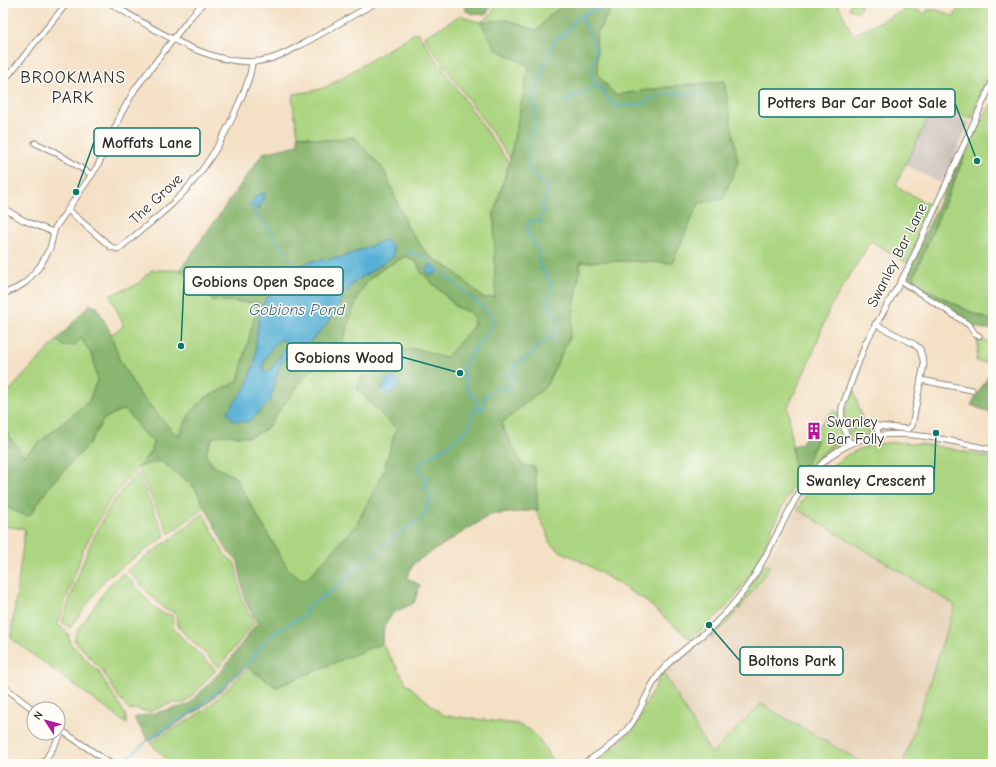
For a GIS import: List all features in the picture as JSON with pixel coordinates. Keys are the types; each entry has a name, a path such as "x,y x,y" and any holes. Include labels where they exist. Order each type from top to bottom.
{"street":[{"path":"3,82 67,3"},
{"path":"110,3 174,39 199,51 232,61 252,62 268,59 289,52 375,3"},
{"path":"3,294 17,288 35,273 50,248 55,228 92,174 105,151 128,100 141,80 203,3"},
{"name":"The Grove","path":"68,210 111,247 117,249 120,248 172,204 204,167 235,114 250,75 252,62"},
{"name":"Swanley Bar Lane","path":"850,444 842,425 842,407 862,350 875,324 901,281 993,80"},
{"path":"35,143 55,152 92,174"},
{"path":"3,208 23,220 54,232"},
{"path":"901,281 960,318 969,325 975,334 979,336"},
{"path":"870,426 910,428 924,360 918,346 875,324"},
{"path":"921,380 972,390"},
{"path":"877,426 878,435"},
{"path":"583,764 611,744 628,728 636,717 653,682 664,668 704,634 733,606 764,560 796,498 808,480 819,466 839,449 861,439 878,435 894,434 929,437 993,450"},
{"path":"3,686 26,704"},
{"path":"66,733 111,764"},
{"path":"43,764 57,741"}],"shaded area":[{"path":"935,106 970,123 941,183 905,165"},
{"path":"797,509 955,605 903,764 865,764 761,704 711,754 663,672 738,604 766,562"}],"green space":[{"path":"473,3 493,3 487,13 474,14 466,11 465,8"},
{"path":"497,3 568,3 551,14 537,31 508,20 497,50 529,65 510,158 424,37 462,15 468,19 481,22 493,12"},
{"path":"568,3 614,3 596,35 598,75 615,95 724,81 738,162 723,199 699,203 672,263 624,261 581,262 570,336 546,386 501,424 523,466 535,467 538,510 490,515 414,563 407,578 420,585 414,603 393,613 384,627 382,643 276,687 247,667 202,708 149,741 134,718 188,705 223,669 257,623 245,601 238,561 228,552 195,488 161,461 140,466 152,449 153,441 143,433 126,410 119,411 104,419 88,445 50,485 31,514 26,516 3,506 3,428 24,456 89,401 97,380 93,357 81,338 75,345 63,346 57,340 90,304 97,307 111,334 119,359 138,392 176,435 179,435 191,412 205,398 238,381 258,303 212,300 195,281 180,270 263,153 298,145 298,135 325,140 354,137 384,170 408,228 427,254 456,273 483,298 495,297 494,213 509,163 529,66 497,50 480,22 508,20 537,31 551,14","holes":["385,240 391,244 394,256 353,283 346,293 334,285 328,285 326,294 329,296 344,297 326,325 312,340 294,350 279,366 270,401 249,422 245,389 255,361 257,332 261,308 277,284 284,276 313,261 343,257","406,256 417,262 422,273 457,307 469,312 474,319 474,325 447,357 437,356 419,349 403,351 392,354 384,359 375,370 358,381 358,391 396,429 382,475 357,524 307,579 300,579 289,571 235,477 212,465 206,455 208,446 213,437 222,435 250,437 266,429 304,377 326,357 340,351 358,297 367,282 380,271"]},
{"path":"614,3 837,3 853,35 910,7 925,14 927,10 934,10 941,11 954,17 961,3 993,3 993,63 971,119 935,105 896,186 933,207 907,263 871,241 829,309 813,353 788,407 795,477 791,490 745,584 724,609 690,639 643,599 586,564 560,551 549,542 546,530 535,510 537,510 523,466 501,424 546,386 570,336 581,262 624,261 672,263 699,203 723,199 724,81 615,95 598,75 596,35"},
{"path":"851,3 862,3 859,12 849,9"},
{"path":"417,32 509,163 494,213 495,297 483,298 456,273 427,254 408,228 384,170 354,137 325,140 298,135 292,98 294,94 326,87"},
{"path":"991,105 993,105 993,321 975,314 922,287 915,282 914,276 973,138"},
{"path":"962,155 964,157 914,276 915,282 975,314 993,321 993,330 973,327 967,320 909,284 905,279 960,156"},
{"path":"406,256 417,263 422,273 456,307 469,312 474,319 474,325 447,357 438,357 422,350 383,359 375,370 362,376 358,391 396,429 382,475 357,524 307,579 300,579 289,571 235,477 212,465 206,455 208,446 213,437 222,435 250,437 266,429 304,377 326,357 340,351 351,315 362,288 380,271"},
{"path":"152,270 180,270 195,281 212,300 258,303 238,381 205,398 191,412 178,435 176,435 138,392 119,359 111,334 122,328 123,324 110,295 136,285"},
{"path":"81,338 93,357 97,380 89,401 23,456 3,428 3,394 11,389 57,340 63,346"},
{"path":"279,340 286,340 286,346 271,370 264,373 263,369 267,355"},
{"path":"977,340 993,342 992,364 976,361 978,346"},
{"path":"993,366 993,414 971,405"},
{"path":"852,387 863,422 848,431 845,419 845,409"},
{"path":"126,410 143,433 153,441 152,449 140,466 161,461 195,488 205,507 169,534 138,469 139,466 108,503 83,550 58,624 68,633 70,643 99,672 125,714 127,724 13,640 11,636 25,529 3,526 3,506 31,514 50,485 88,445 104,419 119,411"},
{"path":"834,410 838,413 839,426 824,420 828,416 829,419 830,413"},
{"path":"822,422 839,428 843,435 819,456 802,478 809,457 816,444 816,437 813,434"},
{"path":"864,423 868,423 867,427 874,429 875,432 864,436 850,436 848,433"},
{"path":"810,433 816,437 816,444 812,450 798,486 794,487 795,477 792,446 801,444"},
{"path":"844,436 843,444 817,465 795,494 808,470 820,457"},
{"path":"896,442 933,446 993,458 993,764 903,764 955,605 797,509 810,489 818,480 846,456 868,446"},
{"path":"137,473 165,536 106,578 70,628 62,622 87,551 111,504"},
{"path":"203,513 225,555 235,563 242,601 254,623 219,667 182,631 178,625 175,612 164,609 127,570 171,539"},
{"path":"763,566 770,566 739,610 738,604"},
{"path":"124,573 153,606 162,613 172,615 174,628 179,635 216,670 185,703 172,703 148,712 137,709 129,710 118,696 102,670 74,640 78,629 111,583"},
{"path":"731,611 737,613 711,638 709,633 710,631"},
{"path":"382,643 407,684 443,715 517,724 530,730 539,739 555,764 168,764 170,762 150,743 205,710 249,668 276,687"},
{"path":"663,672 711,754 761,704 865,764 593,764 601,759 631,731 638,722"}],"water":[{"path":"266,192 259,209 249,205 257,195"},
{"name":"Gobions Pond","path":"385,240 390,242 393,248 394,256 353,283 346,293 338,292 334,285 328,285 326,294 329,296 338,294 344,297 326,325 312,340 294,350 279,366 270,401 249,422 234,421 227,412 246,387 255,361 257,331 261,308 266,299 284,276 298,266 313,261 343,257","holes":["279,340 285,340 286,346 271,370 264,372 263,366 270,352"]},
{"path":"429,266 434,266 438,270 436,274 430,275 426,270"},
{"path":"390,376 401,383 394,392 388,395 382,388"}],"waterway":[{"path":"369,557 425,515 432,494 423,487 428,479 417,468 417,466 425,459 445,448 469,427 473,408 478,410 482,409 484,406 484,395 491,393 497,386 506,391 513,381 506,375 507,373 515,371 514,364 520,362 522,358 528,358 546,339 554,338 557,319 549,308 551,293 550,282 540,266 538,250 530,238 528,231 529,222 534,220 540,222 543,211 541,205 549,193 544,184 533,176 529,170 530,142 533,130 536,91 554,40 565,34 576,19 591,11 604,8 603,3"},
{"path":"582,17 596,50 591,75 614,106 638,105 663,94 703,94"},
{"path":"563,102 598,85"},
{"path":"249,205 285,252"},
{"path":"406,251 424,257 492,315 494,320 491,328 464,363 463,371 466,387 482,409"},
{"path":"288,256 296,264"},
{"path":"120,764 147,741 203,704 245,667 271,635 303,616 311,604 338,587 357,566 365,560"}],"place":[{"name":"Potters Bar Car Boot Sale","path":"977,161"},
{"name":"Moffats Lane","path":"76,192"},
{"name":"Gobions Open Space","path":"181,346"},
{"name":"Gobions Wood","path":"460,373"},
{"name":"Swanley Bar Folly","path":"814,431"},
{"name":"Swanley Crescent","path":"936,433"},
{"name":"Boltons Park","path":"709,625"}],"district":[{"name":"BROOKMANS PARK","path":"73,87"}]}
